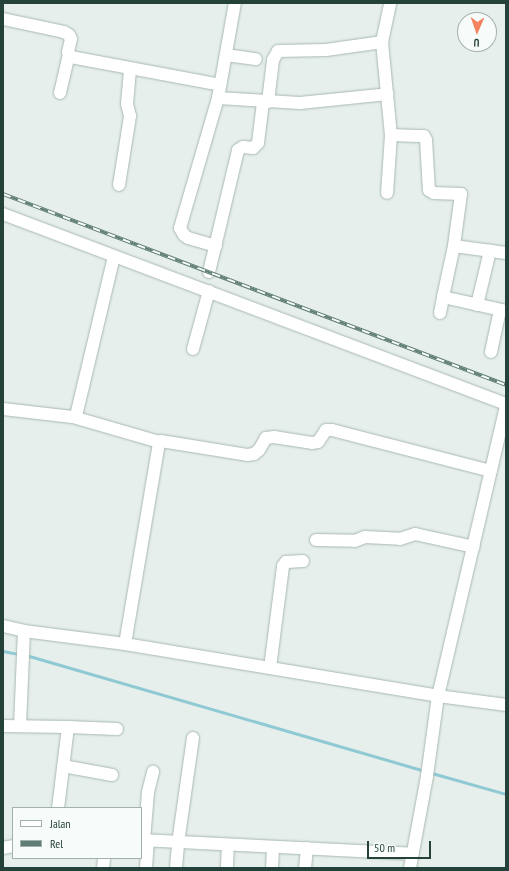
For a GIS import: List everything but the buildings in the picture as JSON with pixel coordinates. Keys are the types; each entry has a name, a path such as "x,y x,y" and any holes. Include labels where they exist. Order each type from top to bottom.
{"street":[{"path":"216,246 188,238 181,232 180,228 218,98 236,3"},
{"path":"387,193 391,135 382,42 390,3"},
{"path":"3,19 64,32 69,35 71,39 69,54 60,93"},
{"path":"209,272 238,150 243,147 252,148 258,143 273,60 278,51 326,50 382,42"},
{"path":"69,54 71,57 220,85"},
{"path":"226,55 256,59"},
{"path":"119,185 130,120 130,110 127,104 130,69"},
{"path":"218,98 266,102 313,102 388,94"},
{"path":"391,135 424,136 426,140 429,190 434,194 461,194 462,197 440,314"},
{"path":"3,214 506,404"},
{"path":"454,246 506,253"},
{"path":"477,305 490,251"},
{"path":"73,417 77,413 114,256"},
{"path":"193,349 209,291"},
{"path":"443,297 503,310 491,352"},
{"path":"410,868 427,772 438,696 506,407"},
{"path":"3,409 73,417 159,442 161,441 247,455 254,454 259,450 266,438 274,437 312,443 318,442 326,430 332,430 491,471"},
{"path":"125,644 159,442"},
{"path":"316,540 355,541 365,537 400,539 415,534 474,547"},
{"path":"270,668 283,566 286,562 303,561"},
{"path":"3,626 24,631 125,644 438,696 506,705"},
{"path":"20,726 24,631"},
{"path":"3,726 116,729"},
{"path":"58,807 68,727"},
{"path":"176,868 178,842 193,738"},
{"path":"63,766 112,775"},
{"path":"146,868 145,840 148,792 153,772"},
{"path":"145,840 413,854"},
{"path":"227,868 228,845"},
{"path":"272,868 273,847"},
{"path":"305,868 306,848"}],"waterway":[{"path":"3,651 19,654"},
{"path":"26,655 425,771"},
{"path":"432,773 506,794"}],"railway":[{"path":"3,194 506,385"}]}
